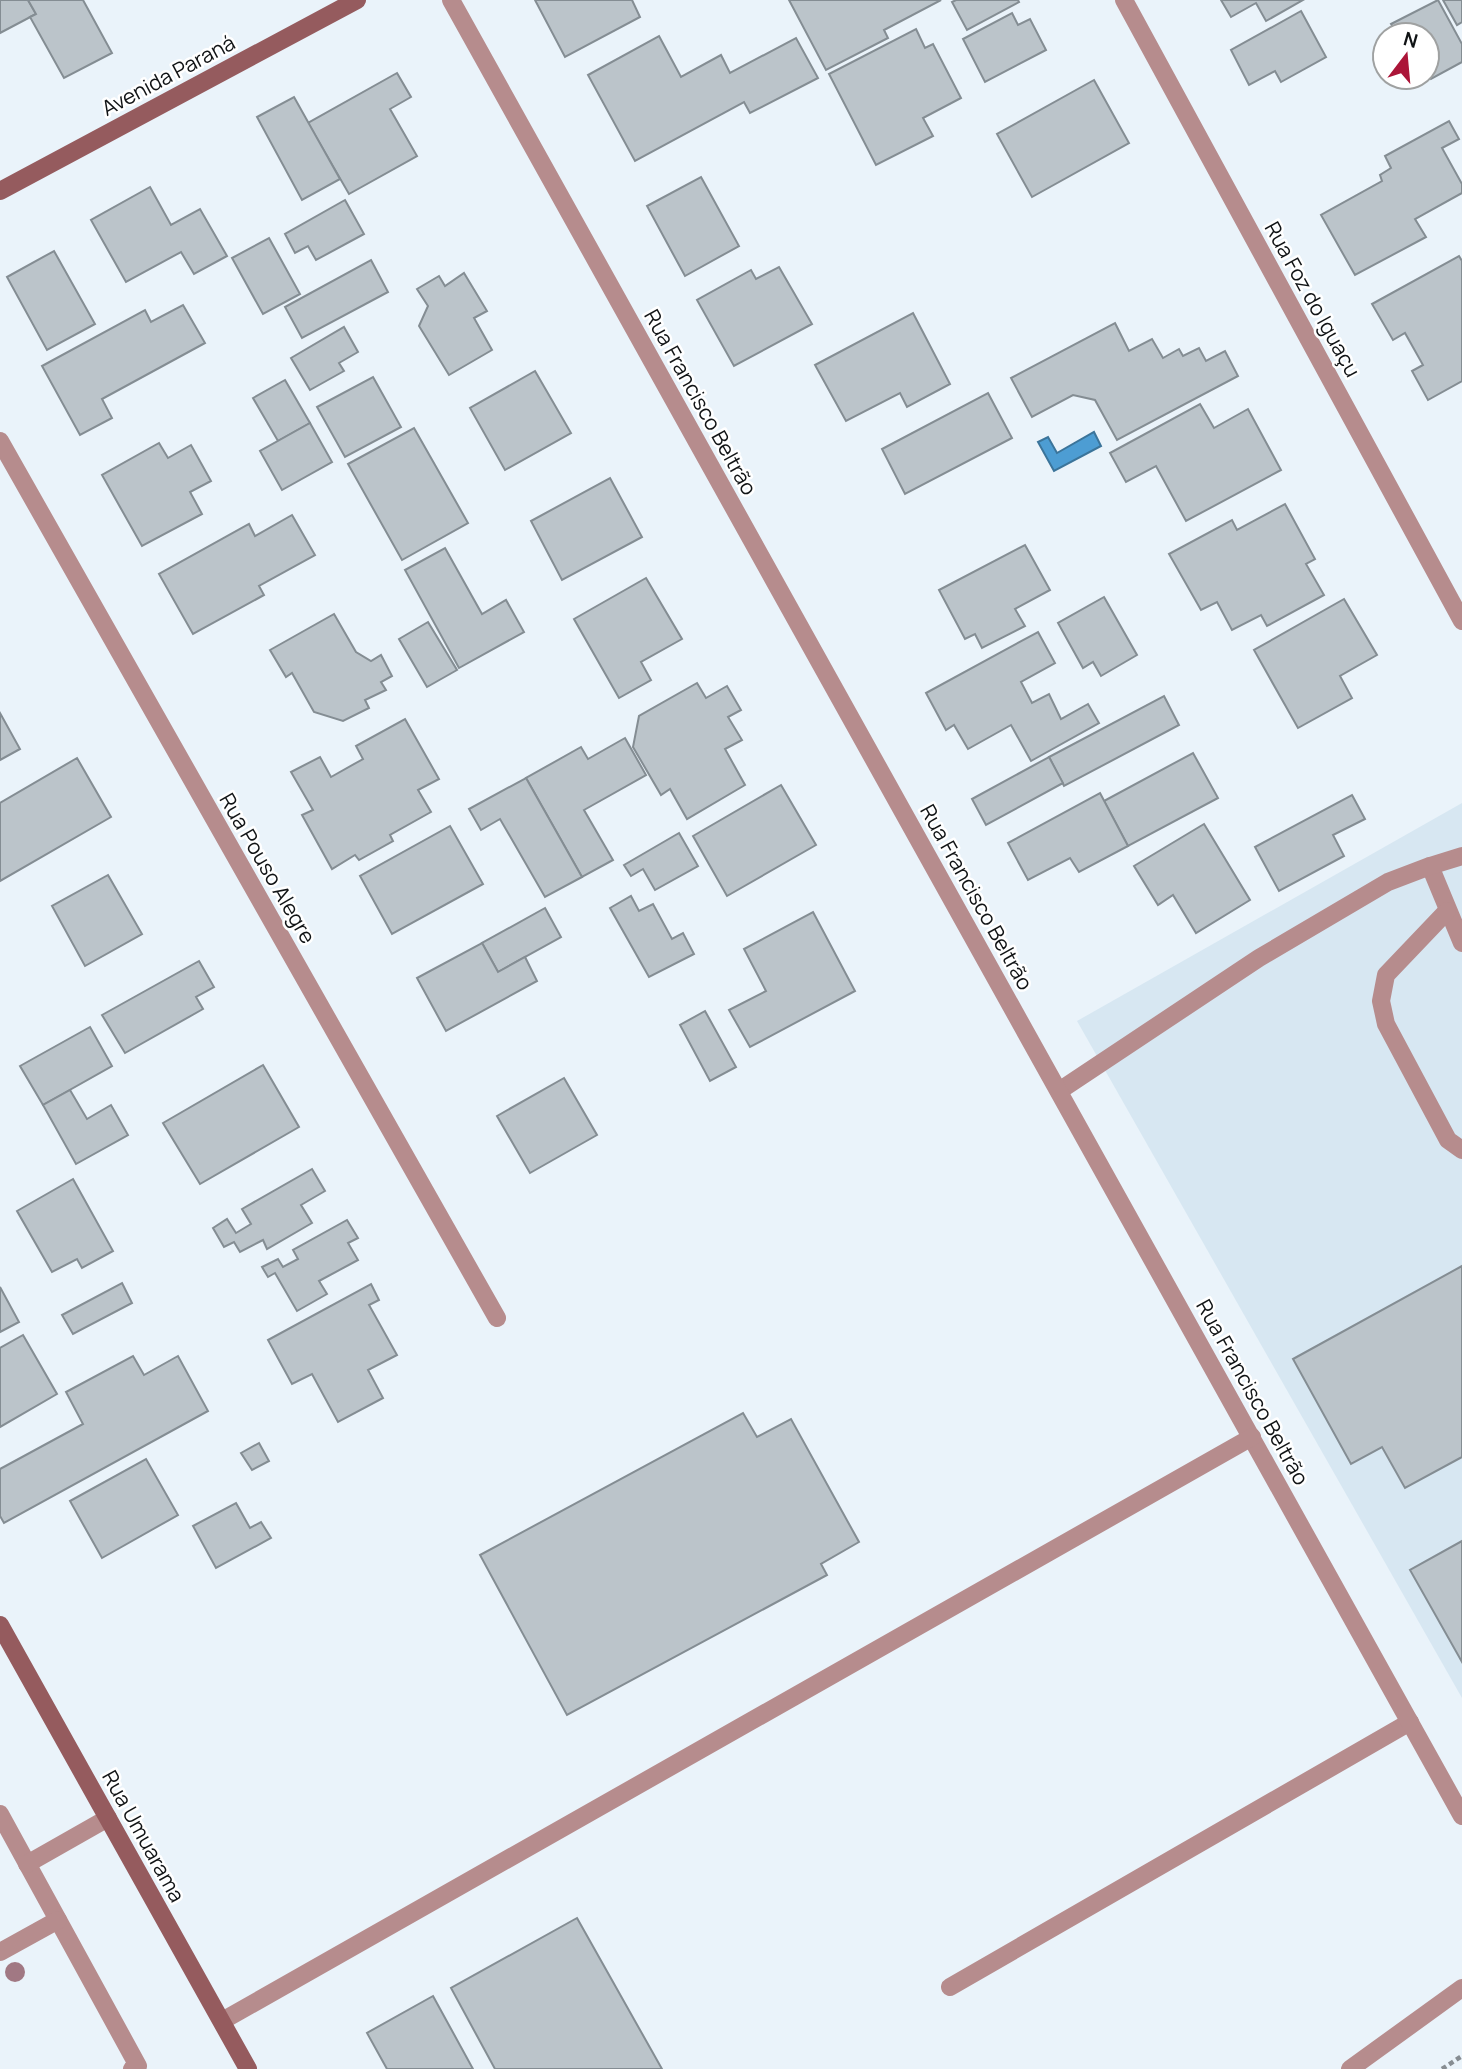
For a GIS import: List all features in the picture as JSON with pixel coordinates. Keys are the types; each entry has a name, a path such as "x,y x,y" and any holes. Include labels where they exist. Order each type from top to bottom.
{"street":[{"name":"Avenida Paraná","path":"0,191 356,0"},
{"name":"Rua Francisco Beltrão","path":"451,0 1462,1816"},
{"name":"Rua Foz do Iguaçu","path":"1124,0 1462,621"},
{"name":"Rua Pouso Alegre","path":"0,441 497,1318"},
{"path":"1059,1091 1259,958 1388,882 1462,856"},
{"path":"1430,866 1462,943"},
{"path":"1447,911 1386,975 1381,1001 1386,1024 1448,1140 1462,1150"},
{"path":"222,2021 1252,1437"},
{"name":"Rua Umuarama","path":"0,1625 248,2069"},
{"path":"950,1987 1410,1722"},
{"path":"0,1814 138,2066 132,2069"},
{"path":"27,1864 108,1818"},
{"path":"0,1952 58,1920"},
{"path":"1350,2069 1462,1987"}],"path":[{"path":"1442,2069 1462,2056"}],"shaded area":[{"path":"1462,803 1462,1698 1077,1021"}],"water":[{"path":"1094,432 1101,446 1054,471 1038,442 1048,437 1057,453"}],"building":[{"path":"0,0 28,0 36,14 0,33"},
{"path":"28,0 83,0 112,53 64,78 30,17 36,14"},
{"path":"535,0 632,0 640,17 565,57"},
{"path":"789,0 941,0 884,30 888,38 826,70"},
{"path":"1221,0 1303,0 1266,21 1256,3 1231,17"},
{"path":"1438,0 1462,44 1462,62 1441,74 1441,21 1397,21"},
{"path":"1443,0 1462,0 1462,22 1457,25"},
{"path":"952,2 1019,2 967,30"},
{"path":"1301,11 1326,57 1281,82 1275,71 1249,85 1231,50"},
{"path":"1012,13 1018,25 1030,19 1046,50 985,82 963,39"},
{"path":"916,29 925,48 933,44 961,98 923,118 933,136 876,165 829,74"},
{"path":"659,36 681,77 721,55 730,73 796,38 818,78 750,113 744,102 635,161 588,75"},
{"path":"397,73 411,97 390,109 417,156 349,194 308,123"},
{"path":"1094,80 1129,143 1032,197 997,134"},
{"path":"294,97 340,179 302,200 257,117"},
{"path":"1449,121 1459,139 1442,148 1462,184 1462,193 1415,219 1426,237 1355,275 1321,215 1382,181 1380,175 1391,168 1385,156"},
{"path":"701,177 739,246 685,276 647,206"},
{"path":"150,187 171,225 200,209 227,256 194,274 181,252 126,282 91,220"},
{"path":"345,200 364,234 316,260 308,246 295,253 285,234"},
{"path":"269,238 300,294 263,314 232,258"},
{"path":"54,251 95,324 47,350 7,277"},
{"path":"1459,256 1462,261 1462,381 1428,400 1412,371 1423,365 1405,333 1393,340 1372,304"},
{"path":"371,260 388,292 302,338 285,307"},
{"path":"779,267 812,324 734,366 697,300 751,270 756,279"},
{"path":"464,273 487,311 474,318 492,350 449,375 419,326 428,306 417,289 439,276 445,286"},
{"path":"183,305 205,343 102,399 112,418 80,435 42,366 145,310 151,322"},
{"path":"913,313 950,384 907,407 900,393 846,421 815,365"},
{"path":"1115,323 1129,351 1152,339 1163,358 1179,349 1183,356 1199,348 1206,361 1225,351 1238,376 1117,440 1095,400 1073,395 1032,417 1011,378"},
{"path":"344,327 358,352 339,363 344,371 310,390 291,358"},
{"path":"535,371 571,433 505,470 470,408"},
{"path":"373,377 401,427 345,457 317,407"},
{"path":"285,380 310,423 278,441 253,398"},
{"path":"988,393 1012,438 905,494 882,449"},
{"path":"1200,404 1214,428 1248,409 1281,470 1186,521 1156,466 1126,482 1110,453"},
{"path":"310,423 332,462 282,490 260,451"},
{"path":"414,428 468,523 402,560 348,464"},
{"path":"159,443 168,458 191,445 211,481 190,492 202,514 142,546 102,475"},
{"path":"610,478 642,537 562,580 531,521"},
{"path":"1285,504 1315,559 1306,564 1324,595 1267,626 1261,615 1232,630 1217,602 1201,610 1169,554 1232,520 1237,530"},
{"path":"292,515 315,555 259,586 264,595 193,634 159,574 249,524 255,536"},
{"path":"1025,545 1050,590 1015,609 1025,626 982,648 975,634 965,639 939,590"},
{"path":"445,548 482,614 506,600 524,632 459,668 405,570"},
{"path":"646,578 682,639 641,662 651,680 619,698 574,619"},
{"path":"1104,597 1137,655 1101,676 1093,662 1083,668 1058,623"},
{"path":"1344,599 1377,655 1340,676 1352,698 1298,728 1254,650"},
{"path":"334,614 356,652 371,661 381,655 392,676 381,682 386,690 365,700 369,708 343,721 314,712 292,673 286,677 270,650"},
{"path":"428,622 457,670 427,687 399,639"},
{"path":"1038,632 1055,663 1021,682 1032,703 1049,694 1061,719 1088,704 1099,723 1031,761 1011,725 968,749 954,725 946,730 926,693"},
{"path":"697,683 706,698 727,686 741,710 728,717 742,740 725,749 745,785 687,819 670,789 661,795 633,747 639,716"},
{"path":"1164,696 1179,725 1064,786 1049,757"},
{"path":"0,713 20,749 0,760"},
{"path":"405,719 439,779 418,790 431,812 390,835 393,841 359,860 355,855 332,869 302,815 313,810 291,772 320,757 331,777 363,759 356,746"},
{"path":"625,738 646,775 584,810 613,860 582,877 526,778 581,747 588,759"},
{"path":"1193,753 1218,798 1128,846 1104,801"},
{"path":"1049,757 1063,783 986,825 972,799"},
{"path":"77,758 111,817 0,881 0,803"},
{"path":"526,778 582,877 545,897 500,819 481,830 469,809"},
{"path":"781,785 816,845 727,896 693,836"},
{"path":"1100,793 1128,846 1079,872 1070,858 1028,880 1008,843"},
{"path":"1352,795 1365,819 1333,835 1344,856 1279,891 1255,847"},
{"path":"1204,824 1250,900 1196,933 1173,895 1158,905 1134,866"},
{"path":"450,826 483,884 392,934 360,876"},
{"path":"679,833 698,866 655,890 643,869 631,876 624,865"},
{"path":"108,875 142,934 85,966 52,906"},
{"path":"631,896 639,911 653,904 672,939 683,933 694,954 649,977 610,908"},
{"path":"545,908 561,937 498,972 482,943"},
{"path":"813,912 855,991 750,1047 729,1010 766,991 744,949"},
{"path":"482,943 498,972 525,957 537,981 446,1031 417,978"},
{"path":"199,961 214,987 196,997 203,1009 125,1053 102,1015"},
{"path":"705,1011 736,1067 710,1081 680,1025"},
{"path":"90,1027 112,1066 43,1105 20,1066"},
{"path":"263,1065 299,1127 200,1184 163,1123"},
{"path":"564,1078 597,1135 530,1173 497,1116"},
{"path":"70,1090 87,1119 111,1105 128,1135 76,1164 43,1105"},
{"path":"312,1169 325,1191 301,1205 312,1223 267,1249 263,1240 240,1252 234,1242 224,1247 213,1228 227,1219 236,1233 251,1224 242,1209"},
{"path":"73,1179 113,1251 82,1268 77,1259 52,1272 17,1211"},
{"path":"347,1220 358,1238 348,1243 358,1260 319,1281 327,1294 297,1311 275,1273 268,1277 262,1267 278,1259 283,1267 298,1259 293,1250"},
{"path":"1462,1266 1462,1457 1405,1488 1382,1447 1351,1464 1293,1359"},
{"path":"122,1283 132,1303 73,1334 62,1315"},
{"path":"371,1284 379,1300 369,1305 397,1355 368,1370 383,1398 338,1422 312,1374 292,1384 268,1340"},
{"path":"0,1287 19,1322 0,1332"},
{"path":"23,1335 57,1394 0,1427 0,1348"},
{"path":"133,1356 144,1375 178,1356 208,1411 4,1523 0,1516 0,1469 83,1424 66,1392"},
{"path":"743,1413 757,1437 791,1419 859,1542 821,1564 827,1575 567,1715 480,1555"},
{"path":"259,1443 269,1461 252,1470 241,1453"},
{"path":"146,1459 178,1515 102,1558 70,1501"},
{"path":"236,1503 250,1528 261,1522 271,1538 216,1568 193,1526"},
{"path":"1462,1541 1462,1662 1410,1570"},
{"path":"577,1918 662,2069 495,2069 451,1988"},
{"path":"433,1996 473,2069 387,2069 367,2033"}]}
